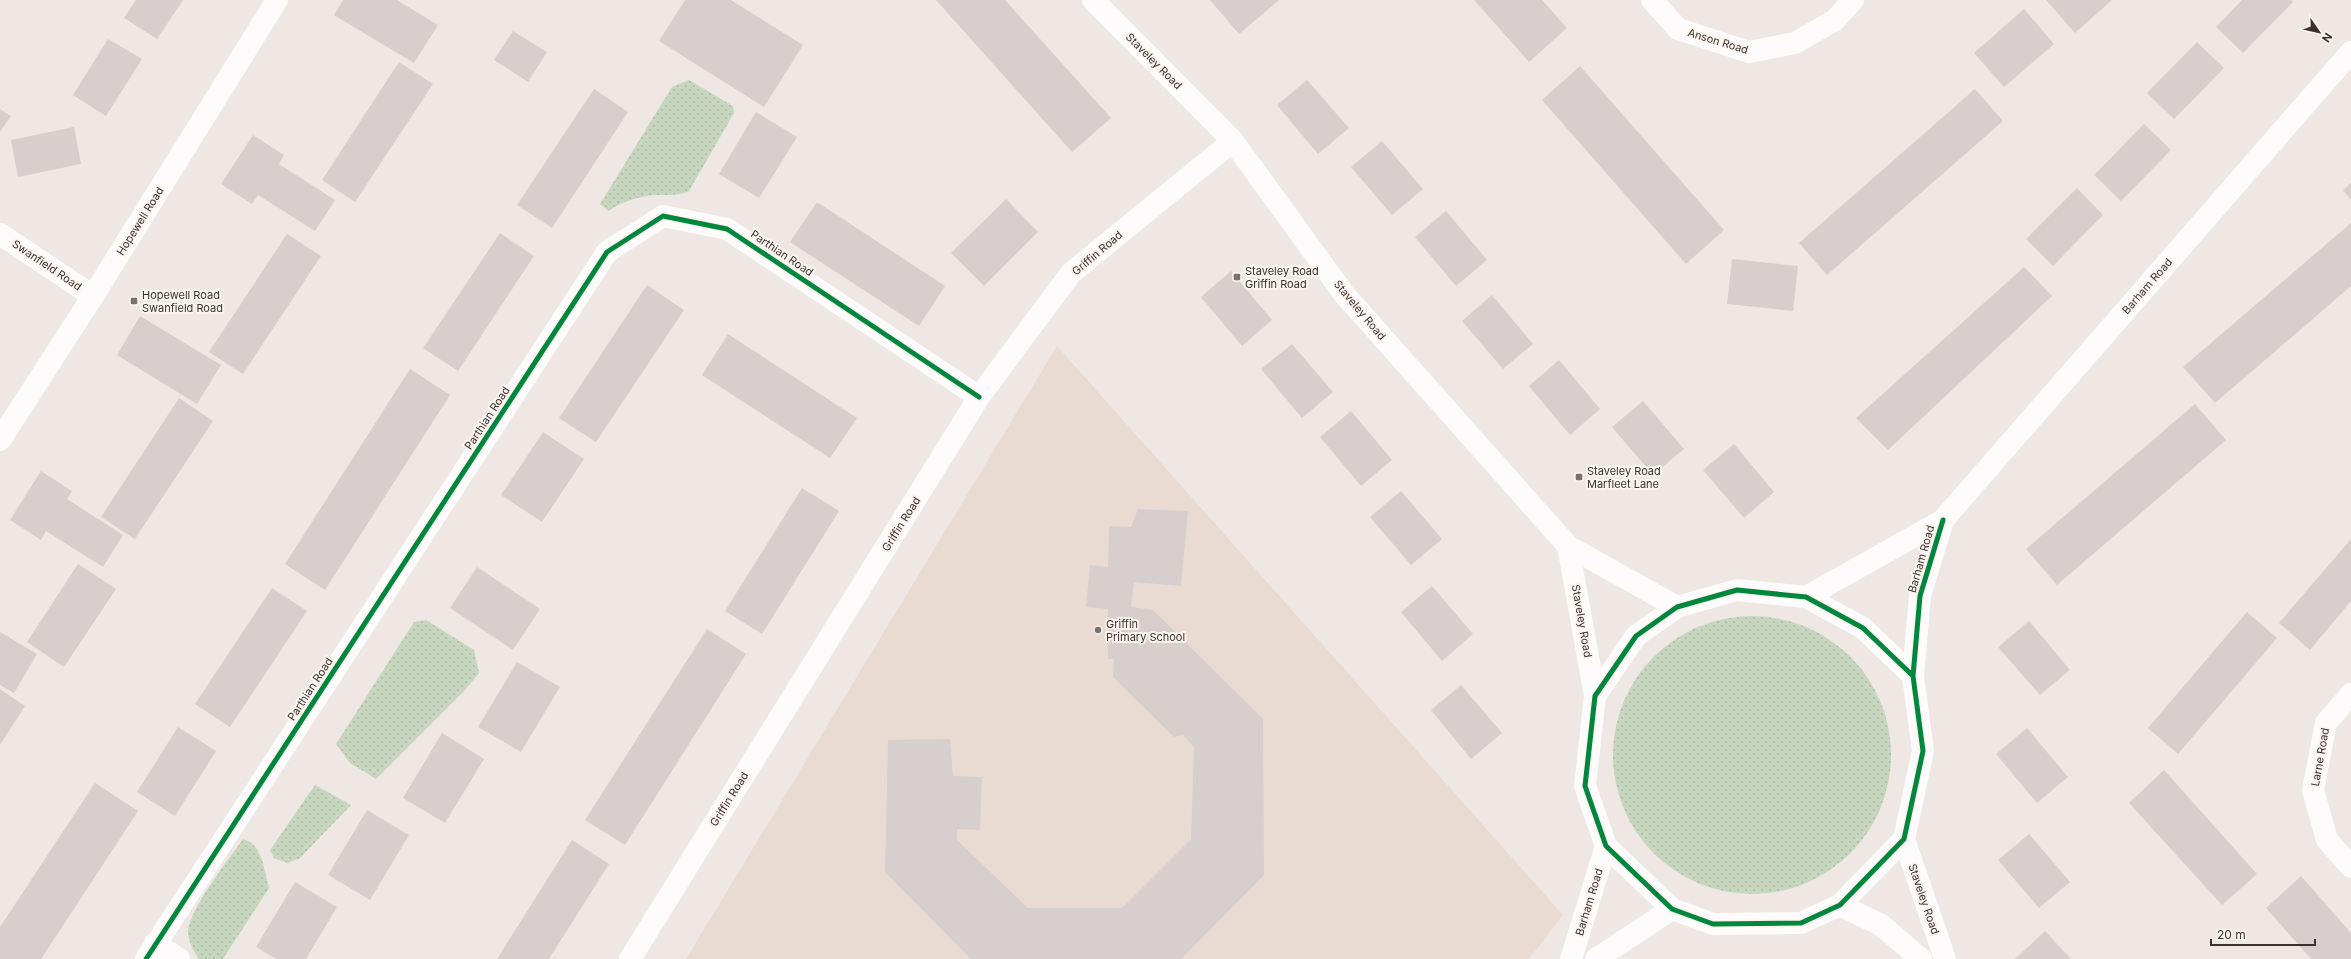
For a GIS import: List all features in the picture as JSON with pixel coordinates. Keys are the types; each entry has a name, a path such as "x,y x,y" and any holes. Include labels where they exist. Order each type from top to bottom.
{"street":[{"name":"Hopewell Road","path":"0,440 93,296 277,0"},
{"name":"Staveley Road","path":"1093,0 1233,141 1344,294 1568,546 1677,607"},
{"name":"Anson Road","path":"1652,0 1678,29 1749,52 1795,43 1836,20 1853,0"},
{"name":"Barham Road","path":"1806,597 1943,520 2351,52"},
{"name":"Griffin Road","path":"630,959 979,397 1071,273 1233,141"},
{"name":"Parthian Road","path":"179,959 150,951 607,252 663,216 727,229 979,397"},
{"name":"Swanfield Road","path":"0,234 93,296"},
{"name":"Barham Road","path":"1904,839 1923,751 1913,676 1920,596 1943,520"},
{"name":"Staveley Road","path":"1568,546 1595,696"},
{"path":"1904,839 1840,905 1801,923 1712,924 1672,909 1606,846 1585,786 1595,696 1636,636 1677,607 1737,590 1806,597 1863,628 1913,676"},
{"name":"Larne Road","path":"2351,694 2326,723 2313,790 2327,840 2351,867"},
{"name":"Staveley Road","path":"1904,839 1946,959"},
{"name":"Barham Road","path":"1571,959 1606,846"},
{"path":"1840,905 1881,925 1922,959"},
{"path":"1596,959 1672,909"}],"shaded area":[{"name":"Griffin Primary School","path":"1057,346 1563,915 1529,959 686,959"}],"green space":[{"path":"689,80 733,106 734,113 689,191 685,193 636,198 608,211 600,204 672,87"},
{"path":"1738,616 1766,616 1779,618 1805,626 1818,632 1851,656 1868,678 1881,702 1889,728 1891,755 1889,782 1881,808 1868,832 1851,854 1829,871 1805,884 1779,892 1766,894 1738,894 1725,892 1699,884 1686,878 1653,854 1644,843 1629,821 1623,808 1615,782 1613,769 1613,741 1615,728 1623,702 1629,689 1653,656 1664,647 1686,632 1699,626 1725,618"},
{"path":"426,620 474,650 479,673 465,690 376,779 350,763 336,744 414,622"},
{"path":"315,785 351,805 300,858 288,863 274,858 270,850"},
{"path":"243,839 255,846 259,852 269,888 223,959 199,959 193,949 188,934 191,920 196,908 211,883"}],"building":[{"path":"136,0 183,0 157,39 124,18"},
{"path":"343,0 397,0 438,25 414,63 334,15"},
{"path":"685,0 731,0 803,45 764,107 659,41"},
{"path":"936,0 1005,0 1111,118 1072,152"},
{"path":"1210,0 1279,0 1239,34"},
{"path":"1474,0 1542,0 1567,28 1529,62"},
{"path":"2046,0 2112,0 2075,33"},
{"path":"2242,0 2291,0 2293,2 2243,53 2216,27"},
{"path":"2024,9 2054,44 2004,87 1974,53"},
{"path":"513,31 547,52 528,82 494,60"},
{"path":"108,39 142,59 106,116 73,95"},
{"path":"2197,42 2224,68 2174,119 2147,93"},
{"path":"399,62 433,84 355,202 322,180"},
{"path":"1580,66 1724,230 1686,264 1542,100"},
{"path":"1307,80 1349,128 1318,154 1277,105"},
{"path":"594,89 628,112 552,228 517,205"},
{"path":"1975,89 2003,121 1827,275 1799,243"},
{"path":"0,109 11,116 0,132"},
{"path":"756,112 797,137 759,198 719,174"},
{"path":"2144,124 2171,150 2121,201 2094,175"},
{"path":"74,127 81,164 18,177 11,140"},
{"path":"253,135 284,155 279,164 335,200 315,231 258,195 252,204 221,184"},
{"path":"1382,141 1423,189 1392,215 1351,167"},
{"path":"2351,183 2351,200 2343,190"},
{"path":"2077,188 2103,215 2053,266 2026,239"},
{"path":"1006,199 1038,232 984,286 951,253"},
{"path":"817,202 945,286 919,326 790,242"},
{"path":"1446,211 1487,260 1456,286 1415,237"},
{"path":"2351,223 2351,286 2215,403 2183,367"},
{"path":"500,233 534,256 458,371 423,348"},
{"path":"287,234 321,256 243,374 209,352"},
{"path":"1732,259 1798,266 1793,311 1727,304"},
{"path":"2024,267 2052,296 1888,450 1856,418"},
{"path":"1231,271 1272,320 1242,346 1201,297"},
{"path":"647,285 684,310 596,442 559,418"},
{"path":"1492,295 1533,344 1503,369 1462,321"},
{"path":"140,316 221,365 197,404 117,355"},
{"path":"728,334 857,418 830,458 702,375"},
{"path":"1292,344 1333,392 1302,418 1261,369"},
{"path":"1559,360 1600,409 1570,435 1529,386"},
{"path":"410,369 450,395 325,590 285,564"},
{"path":"179,398 213,421 135,539 101,517"},
{"path":"1643,401 1684,449 1653,475 1612,427"},
{"path":"2195,404 2226,440 2057,585 2026,549"},
{"path":"1351,411 1392,460 1361,486 1320,437"},
{"path":"543,432 584,459 542,522 501,495"},
{"path":"1734,444 1774,492 1744,518 1703,470"},
{"path":"41,471 72,491 67,499 123,535 103,567 46,531 41,540 10,520"},
{"path":"802,488 839,511 762,634 725,611"},
{"path":"1401,491 1442,539 1411,565 1370,517"},
{"name":"Griffin Primary School","path":"1138,509 1188,511 1181,586 1134,582 1131,607 1153,610 1263,719 1264,875 1181,959 971,959 885,872 888,740 950,739 953,776 982,777 980,830 957,829 957,840 1028,908 1122,908 1191,839 1194,747 1183,735 1174,737 1113,677 1114,659 1108,659 1108,609 1086,607 1090,565 1108,567 1109,526 1131,527"},
{"path":"2351,539 2351,601 2310,650 2279,623"},
{"path":"78,564 116,589 64,667 27,642"},
{"path":"477,567 540,609 513,650 450,608"},
{"path":"1432,586 1473,634 1442,661 1401,612"},
{"path":"272,588 307,611 230,727 195,704"},
{"path":"2247,612 2277,638 2178,754 2148,728"},
{"path":"2029,621 2070,670 2040,695 1998,647"},
{"path":"707,629 746,654 625,845 585,820"},
{"path":"0,632 37,654 14,693 0,685"},
{"path":"517,662 560,687 521,752 478,727"},
{"path":"1461,685 1502,733 1471,759 1431,710"},
{"path":"0,689 25,706 0,745"},
{"path":"178,727 216,751 175,816 137,792"},
{"path":"2027,728 2068,777 2037,803 1996,754"},
{"path":"442,733 484,759 445,823 403,798"},
{"path":"2164,770 2257,874 2222,905 2129,803"},
{"path":"95,783 138,811 41,959 0,959 0,927"},
{"path":"367,810 409,835 370,900 328,875"},
{"path":"2029,834 2070,882 2039,908 1998,860"},
{"path":"572,840 609,864 549,959 497,959"},
{"path":"2301,876 2351,933 2351,959 2311,959 2266,908"},
{"path":"295,882 337,907 306,959 276,959 256,947"},
{"path":"2045,931 2071,959 2015,959"}],"cycle path":[{"path":"146,959 607,252 663,216 727,229 979,397"},
{"path":"1913,676 1863,628 1806,597 1737,590 1677,607 1636,636 1595,696 1585,786 1606,846 1672,909 1713,924 1801,923 1840,905 1904,839 1923,751 1913,676 1920,596 1943,520"}],"place":[{"name":"Staveley Road Griffin Road","path":"1237,277"},
{"name":"Hopewell Road Swanfield Road","path":"134,301"},
{"name":"Staveley Road Marfleet Lane","path":"1579,477"},
{"name":"Griffin Primary School","path":"1098,630"}]}
